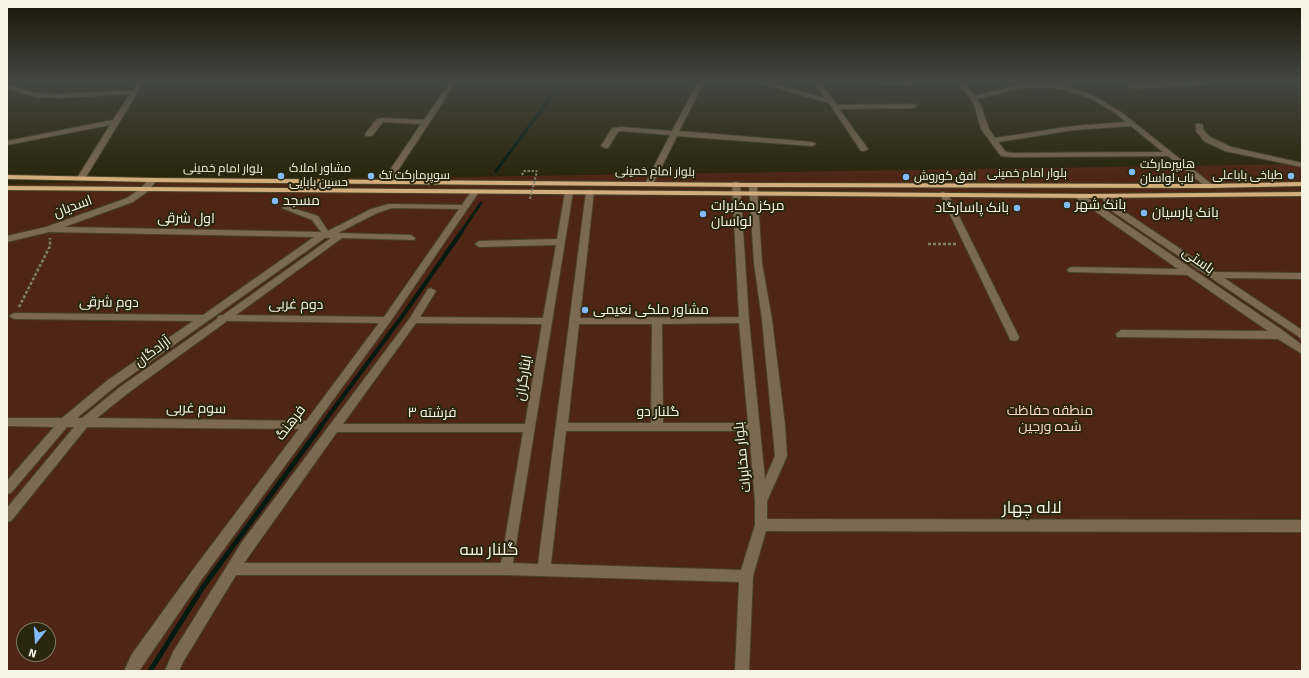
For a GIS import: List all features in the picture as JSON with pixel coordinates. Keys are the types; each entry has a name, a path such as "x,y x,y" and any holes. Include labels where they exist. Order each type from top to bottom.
{"main road":[{"name":"بلوار امام خمینی","path":"7,177 153,180 649,184 736,189"},
{"name":"بلوار امام خمینی","path":"7,188 590,192 736,189 1302,184"},
{"name":"بلوار امام خمینی","path":"753,189 1079,196 1302,194"}],"street":[{"path":"81,178 121,114"},
{"path":"386,182 432,114"},
{"path":"649,184 685,114"},
{"path":"839,114 864,149"},
{"path":"981,114 985,129 1004,154 1170,154"},
{"path":"1118,114 1210,186"},
{"path":"368,134 382,120 426,122"},
{"path":"7,143 116,122"},
{"path":"994,140 1074,128 1132,124"},
{"path":"1199,126 1200,131 1207,139 1228,148 1253,155 1302,165"},
{"path":"605,146 617,129 812,144"},
{"name":"اسدیان","path":"7,239 50,229 130,200 144,190 153,180"},
{"name":"بلوار مخابرات","path":"736,189 744,320 762,501"},
{"name":"بلوار مخابرات","path":"753,189 758,263 767,320 781,456 762,501"},
{"name":"فرهنگ","path":"130,671 136,659 192,581 388,320 475,192"},
{"name":"ایثارگران","path":"506,569 569,192"},
{"path":"544,570 590,192"},
{"path":"944,194 1014,337"},
{"name":"باستی","path":"1079,196 1302,350"},
{"name":"باستی","path":"1104,196 1116,210 1302,335"},
{"name":"آزادگان","path":"7,489 64,423 112,383 325,235 374,211 392,206 464,207"},
{"path":"286,208 315,218 325,235"},
{"name":"اول شرقی","path":"50,229 411,238"},
{"name":"آزادگان","path":"7,517 84,423 124,390 340,236"},
{"path":"479,244 560,242"},
{"path":"1072,270 1190,272"},
{"path":"1212,275 1302,276"},
{"path":"172,671 178,657 232,569 413,320 432,291"},
{"name":"دوم شرقی","path":"14,316 204,318"},
{"name":"دوم غربی","path":"204,318 388,320"},
{"path":"413,320 547,321"},
{"path":"574,321 744,320"},
{"path":"657,321 657,427"},
{"path":"1121,334 1281,335"},
{"name":"سوم غربی","path":"7,422 308,425"},
{"name":"گلنار دو","path":"561,428 754,427"},
{"name":"فرشته ۳","path":"334,428 530,428"},
{"path":"742,671 746,576 761,525 762,501"},
{"name":"لاله چهار","path":"761,525 1302,526"},
{"name":"گلنار سه","path":"232,569 506,569 746,576"}],"path":[{"path":"524,171 537,171 530,199"},
{"path":"14,316 50,246 50,229"},
{"path":"928,244 968,244"}],"green space":[{"name":"منطقه حفاظت شده ورجین","path":"1302,164 1302,671 7,671 7,184"}],"waterway":[{"path":"496,171 539,114"},
{"path":"461,232 481,203"},
{"path":"321,426 401,318 462,231"},
{"path":"150,671 203,587 322,425"}],"place":[{"name":"هایپرمارکت ناب لواسان","path":"1132,172"},
{"name":"مشاور املاک حسین بابایی","path":"281,176"},
{"name":"سوپرمارکت تک","path":"371,176"},
{"name":"طباخی باباعلی","path":"1291,176"},
{"name":"افق کوروش","path":"906,177"},
{"name":"مسجد","path":"275,201"},
{"name":"بانک شهر","path":"1067,205"},
{"name":"بانک پاسارگاد","path":"1017,208"},
{"name":"بانک پارسیان","path":"1144,213"},
{"name":"مرکز مخابرات لواسان","path":"703,214"},
{"name":"مشاور ملکی نعیمی","path":"585,310"}]}
